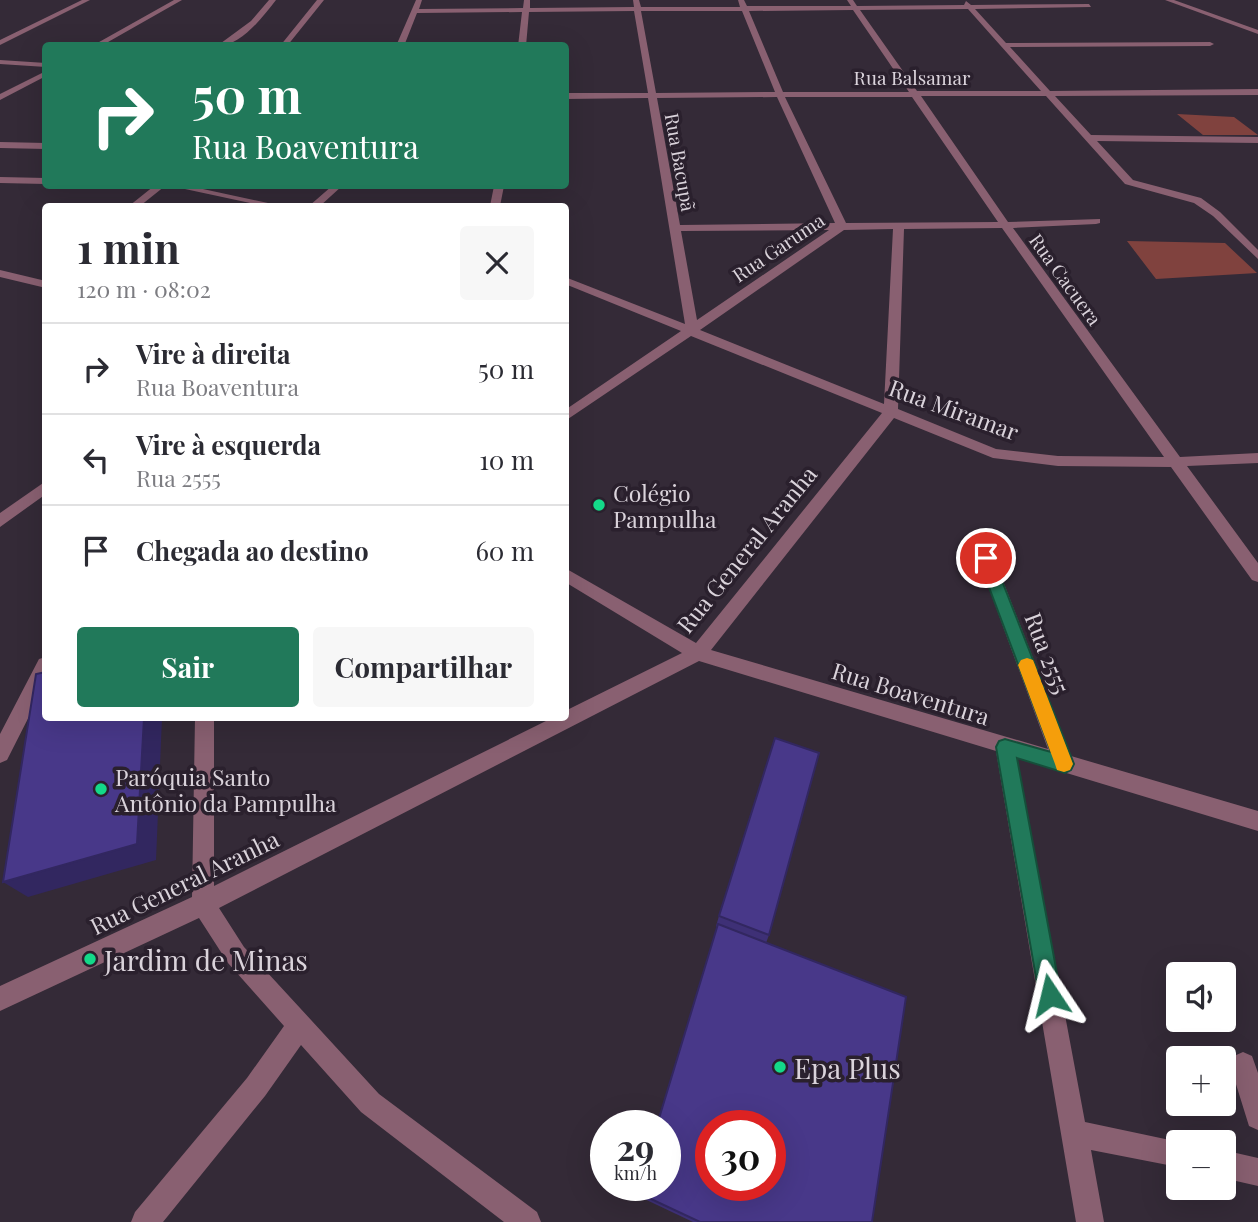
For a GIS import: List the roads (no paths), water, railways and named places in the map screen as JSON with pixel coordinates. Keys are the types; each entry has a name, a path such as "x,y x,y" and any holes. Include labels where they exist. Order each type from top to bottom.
{"street":[{"path":"0,43 87,0"},
{"path":"102,42 179,0"},
{"path":"226,42 254,23 273,0"},
{"path":"287,42 321,0"},
{"path":"403,42 419,0"},
{"path":"522,42 527,0"},
{"path":"1168,0 1258,32"},
{"path":"1190,8 1197,0"},
{"name":"Rua Cacuera","path":"852,3 1005,225 1258,576"},
{"path":"415,11 525,10 637,4 966,3 1090,6"},
{"path":"966,3 1121,175 1137,187 1173,192 1201,202 1258,256"},
{"name":"Rua Bacupã","path":"637,4 692,329"},
{"name":"Rua Garuma","path":"569,414 842,226 779,93 742,4"},
{"path":"1005,45 1210,44"},
{"path":"0,62 42,65"},
{"path":"0,97 42,75"},
{"name":"Rua Balsamar","path":"569,96 1256,93"},
{"path":"1087,138 1258,140"},
{"path":"0,145 42,146"},
{"path":"0,180 42,181"},
{"path":"138,203 156,189"},
{"path":"191,189 262,203"},
{"path":"317,203 334,189"},
{"path":"675,228 1005,225 1096,221"},
{"path":"891,412 899,226"},
{"path":"0,273 42,281"},
{"name":"Rua Miramar","path":"569,282 692,329 993,453 1034,460 1177,461 1258,458"},
{"name":"Rua General Aranha","path":"569,718 698,653 891,412"},
{"path":"0,521 42,489"},
{"name":"Rua 2555","path":"986,558 1065,764"},
{"name":"Rua Boaventura","path":"569,576 698,653 1258,821"},
{"path":"0,754 42,672"},
{"path":"204,721 203,904 236,956 370,1103 527,1222"},
{"name":"Rua General Aranha","path":"0,999 203,904 564,721"},
{"path":"1005,747 1090,1222"},
{"path":"145,1222 256,1087 299,1026"},
{"path":"1243,1065 1258,1117"},
{"path":"1074,1133 1166,1152"},
{"path":"1236,1167 1258,1172"}],"place":[{"name":"Colégio Pampulha","path":"599,505"},
{"name":"Paróquia Santo Antônio da Pampulha","path":"101,789"},
{"name":"Jardim de Minas","path":"90,959"},
{"name":"Epa Plus","path":"780,1067"}]}
